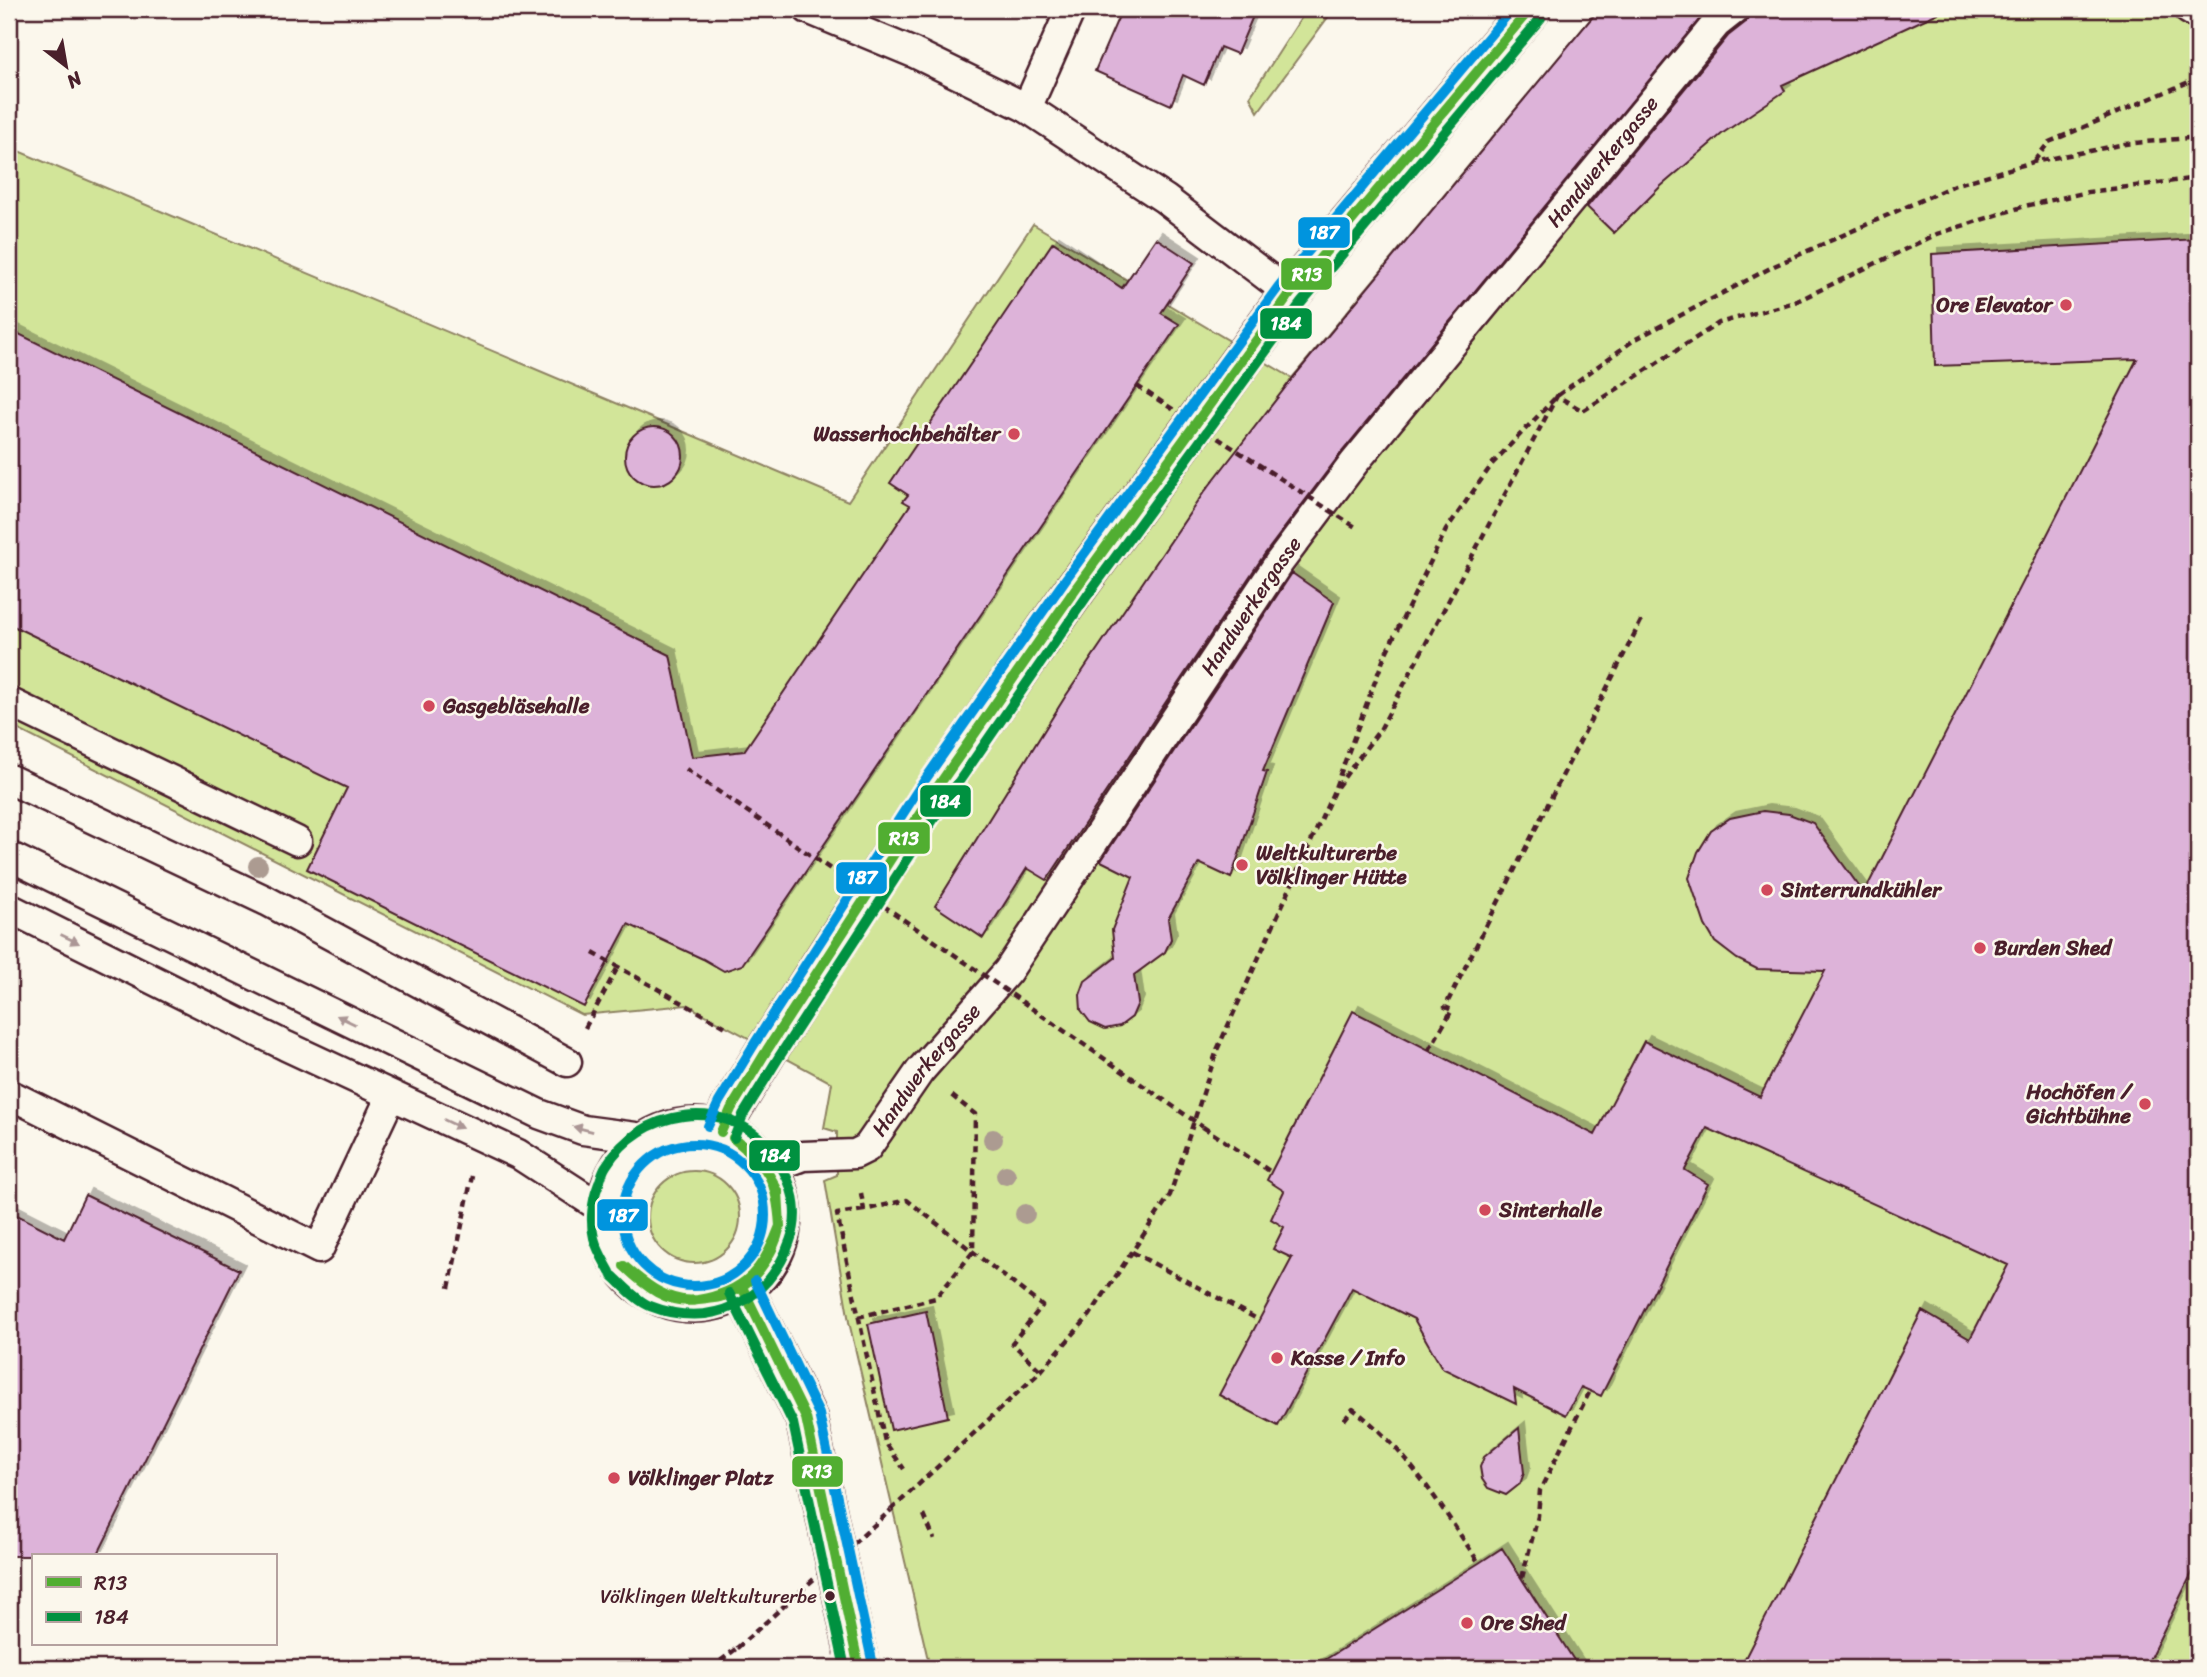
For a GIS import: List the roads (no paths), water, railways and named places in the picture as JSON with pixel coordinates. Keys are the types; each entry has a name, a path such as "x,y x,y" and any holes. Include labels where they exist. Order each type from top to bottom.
{"main road":[{"path":"721,1132 731,1109 767,1050 932,795 1076,588 1290,294 1530,9"},
{"path":"685,1129 721,1132 748,1146 768,1169 780,1200 779,1234 765,1264 742,1287 725,1297 706,1301 668,1298 650,1291 622,1265 607,1230 606,1211 610,1189 620,1169 651,1139 685,1129"},
{"path":"742,1287 806,1418 859,1668"}],"lane":[{"path":"808,9 914,54 1027,108 1165,199 1290,294"},
{"path":"1027,108 1071,9"},
{"name":"Handwerkergasse","path":"768,1169 803,1156 855,1154 867,1148 919,1071 1008,971 1278,564 1354,463 1716,24 1735,9"},
{"path":"2188,9 2198,15"},
{"path":"9,702 298,841"},
{"path":"9,779 267,901 567,1062"},
{"path":"9,856 539,1114 583,1130 651,1139"},
{"path":"9,908 391,1096 518,1154 606,1211"},
{"path":"9,1094 319,1249 391,1096"}],"place":[{"name":"Ore Elevator","path":"2066,305"},
{"name":"Wasserhochbehälter","path":"1014,434"},
{"name":"Gasgebläsehalle","path":"429,706"},
{"name":"Weltkulturerbe Völklinger Hütte","path":"1242,865"},
{"name":"Sinterrundkühler","path":"1767,890"},
{"name":"Burden Shed","path":"1980,948"},
{"name":"Hochöfen / Gichtbühne","path":"2145,1104"},
{"name":"Sinterhalle","path":"1485,1210"},
{"name":"Kasse / Info","path":"1277,1358"},
{"name":"Völklinger Platz","path":"614,1478"},
{"name":"Völklingen Weltkulturerbe","path":"830,1596"},
{"name":"Ore Shed","path":"1467,1623"}]}
